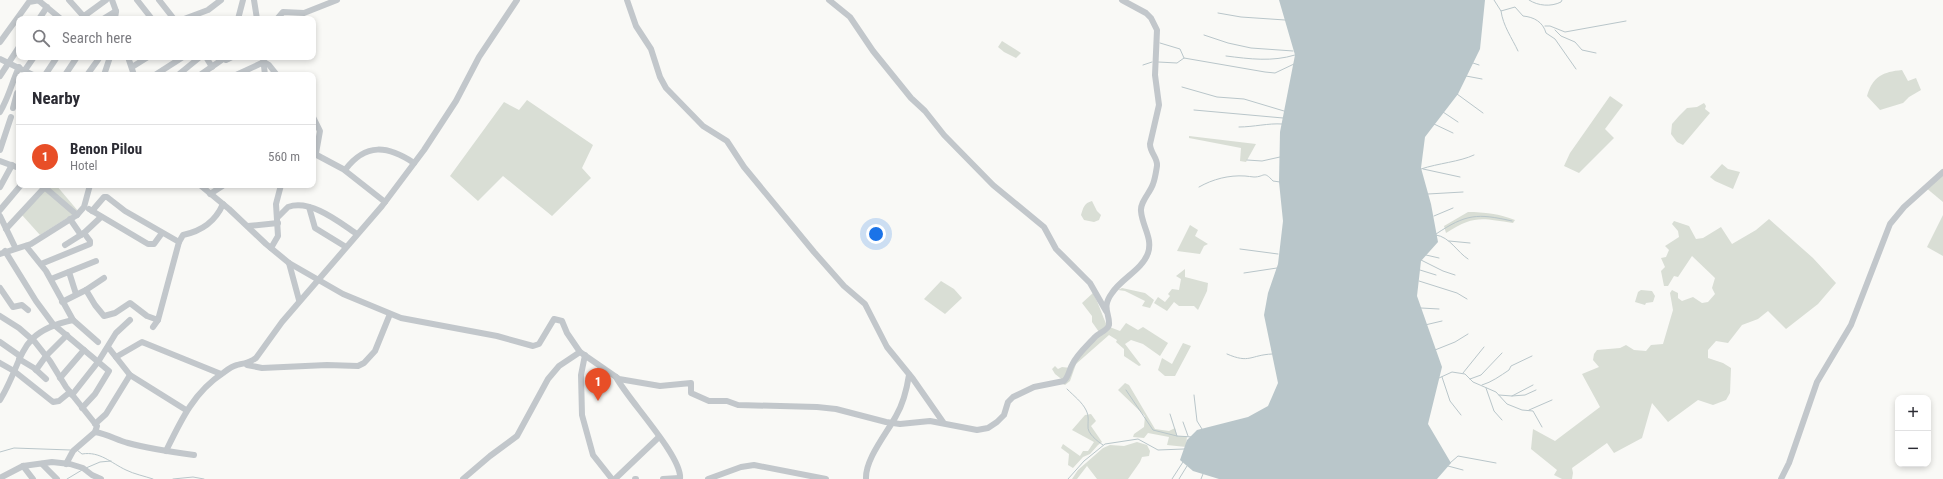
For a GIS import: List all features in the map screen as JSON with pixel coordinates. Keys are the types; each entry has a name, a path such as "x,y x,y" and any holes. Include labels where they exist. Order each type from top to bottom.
{"street":[{"path":"19,16 29,2 39,0 57,16"},
{"path":"69,0 81,16"},
{"path":"86,16 106,0"},
{"path":"112,0 116,16"},
{"path":"137,0 150,16"},
{"path":"159,0 172,16"},
{"path":"192,16 208,10 222,0"},
{"path":"239,16 243,0"},
{"path":"254,0 257,16"},
{"path":"247,365 261,352 299,300 385,202 414,163 456,101 479,57 517,0"},
{"path":"627,0 636,26 651,49 660,77 666,88 703,126 726,141 744,167 814,252 844,286 865,304 887,347 942,422"},
{"path":"616,378 660,386 691,383 691,393 709,401 727,402 738,405 771,405 836,409 891,423 930,421 942,422 977,430 988,428 1004,415 1008,402 1013,397 1034,387 1064,381 1071,366 1080,354 1096,336 1108,328 1109,324 1106,311 1090,283 1056,249 1044,227 993,185 944,135 925,111 911,98 866,43 850,16 829,0"},
{"path":"1106,311 1111,294 1140,266 1148,254 1148,234 1143,224 1141,208 1153,184 1157,165 1157,161 1150,150 1158,105 1156,75 1157,30 1151,18 1146,13 1122,0"},
{"path":"280,16 283,12 299,14 334,1"},
{"path":"41,16 47,7"},
{"path":"0,42 16,20"},
{"path":"0,76 16,51"},
{"path":"0,59 28,72"},
{"path":"25,70 32,60"},
{"path":"47,72 55,60"},
{"path":"67,72 75,60"},
{"path":"89,72 98,60"},
{"path":"107,72 109,60"},
{"path":"129,60 133,72"},
{"path":"132,67 143,60"},
{"path":"160,72 178,60"},
{"path":"182,72 196,60"},
{"path":"208,60 212,67"},
{"path":"204,72 221,60"},
{"path":"241,72 263,60"},
{"path":"263,60 265,72"},
{"path":"263,60 274,72"},
{"path":"16,72 19,67"},
{"path":"0,112 11,90 12,81 16,73"},
{"path":"11,90 16,92"},
{"path":"13,108 16,99"},
{"path":"0,150 2,137 11,117"},
{"path":"316,123 320,131 316,149"},
{"path":"345,170 358,158 379,148 391,151 414,163"},
{"path":"316,154 345,170 385,202"},
{"path":"0,161 16,167"},
{"path":"0,187 12,165"},
{"path":"1781,479 1789,463 1817,382 1851,325 1890,224 1904,207 1943,172"},
{"path":"0,210 18,188"},
{"path":"6,229 41,188"},
{"path":"45,188 77,215"},
{"path":"82,408 110,372 53,324 2,253 26,246 47,235 77,215 84,207 90,188"},
{"path":"203,188 288,263 354,299 390,314 401,318 505,338 533,346 539,344 554,319 562,321 567,333 583,353 616,378 672,456 678,469 679,479 663,479"},
{"path":"210,194 219,188"},
{"path":"271,248 277,239 277,200 280,188"},
{"path":"89,192 99,201"},
{"path":"92,210 99,201 106,197 162,233 179,242"},
{"path":"153,327 158,320 179,242 183,235 211,223 223,204"},
{"path":"248,226 278,220 286,208 291,206 309,207 331,217 356,234"},
{"path":"84,207 92,210 101,217 148,244 154,244 162,233"},
{"path":"309,207 314,228 346,247"},
{"path":"0,216 16,248"},
{"path":"65,245 82,234 101,217"},
{"path":"41,264 90,244 90,241 82,234 70,219"},
{"path":"26,246 51,279 73,320 98,342"},
{"path":"51,279 96,262"},
{"path":"288,263 299,300"},
{"path":"70,272 76,294"},
{"path":"62,302 86,290 104,278"},
{"path":"0,288 13,307 22,305 28,310"},
{"path":"86,290 104,316 115,313 130,303 147,316 158,320"},
{"path":"166,451 186,410 209,383 221,374 236,365 247,365 262,368 327,365 358,366 364,363 375,351 390,314"},
{"path":"0,316 15,325 32,339 46,356 82,408 97,426 95,432 73,451 66,464"},
{"path":"0,400 19,357 33,338 53,324 73,320"},
{"path":"0,363 14,371 53,402 71,393 98,362 116,333 130,320"},
{"path":"36,370 46,356 67,335"},
{"path":"0,342 46,379"},
{"path":"116,357 142,342 221,374"},
{"path":"108,347 130,374 186,410"},
{"path":"60,378 84,350"},
{"path":"463,479 517,436 548,379 559,366 583,353"},
{"path":"583,353 581,375 582,415 593,455 614,479 659,437"},
{"path":"95,424 106,414 130,374"},
{"path":"866,479 866,469 899,409 909,375"},
{"path":"0,384 6,388"},
{"path":"95,432 106,434 127,443 194,455"},
{"path":"0,478 23,466 52,462 83,468 92,477 101,479"},
{"path":"42,464 57,479"},
{"path":"708,479 741,467 754,465 826,479"},
{"path":"23,466 33,479"}],"shaded area":[{"path":"1279,0 1485,0 1480,49 1458,94 1425,137 1421,168 1431,204 1438,242 1421,261 1417,296 1442,367 1428,424 1451,463 1437,479 1219,479 1193,471 1180,460 1187,440 1197,430 1248,417 1268,406 1278,383 1264,315 1268,293 1278,264 1283,221 1279,182 1280,132 1295,55"},
{"path":"1002,41 1021,53 1016,58 1004,52 998,47"},
{"path":"1902,70 1908,81 1916,78 1921,90 1909,97 1903,103 1880,110 1867,96 1869,89 1880,76 1889,72"},
{"path":"1610,96 1623,105 1605,129 1614,138 1579,173 1564,166 1570,153"},
{"path":"527,100 593,145 582,168 591,178 552,216 503,176 478,201 450,176 504,102 519,110"},
{"path":"1704,103 1706,106 1705,109 1710,113 1683,145 1677,142 1671,134 1672,124 1687,108 1697,107"},
{"path":"1189,136 1256,144 1246,162 1240,161 1241,148 1189,138"},
{"path":"1722,164 1728,169 1740,172 1733,189 1715,181 1710,177"},
{"path":"1943,172 1943,202 1925,187"},
{"path":"46,188 59,188 78,211 40,235 22,215"},
{"path":"1092,201 1097,211 1101,215 1099,220 1094,222 1084,220 1081,215 1086,204"},
{"path":"1468,212 1480,212 1504,216 1515,220 1513,223 1478,219 1464,223 1446,233 1444,226"},
{"path":"1943,215 1943,256 1927,247"},
{"path":"1769,219 1813,258 1836,283 1818,304 1786,329 1768,311 1758,319 1742,325 1728,343 1716,341 1708,350 1708,358 1723,363 1731,368 1730,393 1726,400 1713,405 1698,400 1668,422 1652,403 1642,438 1614,453 1607,443 1572,468 1572,479 1562,479 1554,475 1557,470 1531,449 1533,429 1555,441 1600,407 1582,374 1599,367 1593,360 1594,354 1597,350 1620,348 1626,345 1634,350 1646,351 1651,345 1663,344 1673,310 1670,293 1672,290 1678,293 1678,298 1682,301 1693,297 1702,303 1708,302 1715,294 1712,288 1715,278 1692,256 1678,277 1674,276 1668,286 1664,286 1661,271 1665,267 1661,258 1666,257 1669,250 1665,246 1679,237 1678,231 1672,224 1674,221 1689,226 1696,239 1703,238 1721,227 1732,244 1756,230"},
{"path":"1190,225 1198,230 1195,236 1208,244 1204,246 1200,254 1177,251"},
{"path":"1185,269 1185,277 1208,283 1207,291 1198,310 1194,306 1179,306 1174,302 1167,311 1154,303 1158,297 1165,302 1170,296 1168,294 1172,289 1179,290 1181,279 1176,276"},
{"path":"941,281 954,289 962,298 945,314 924,299"},
{"path":"1122,288 1145,293 1154,300 1150,308 1142,306 1145,301 1125,291 1118,290"},
{"path":"1641,290 1652,291 1655,296 1653,302 1646,303 1645,305 1635,302 1638,292"},
{"path":"1093,293 1107,326 1120,331 1126,323 1138,330 1143,327 1168,343 1160,356 1143,344 1131,340 1125,344 1141,365 1139,366 1124,356 1124,349 1116,342 1117,340 1109,335 1076,364 1070,381 1065,385 1061,383 1064,381 1055,374 1052,369 1055,366 1058,369 1062,367 1071,368 1099,332 1092,322 1092,316 1082,303"},
{"path":"1183,343 1191,346 1175,376 1165,376 1158,370 1162,358 1172,364"},
{"path":"1125,383 1129,385 1155,429 1169,431 1175,428 1177,436 1187,436 1186,447 1167,445 1169,437 1148,433 1144,438 1133,437 1134,434 1144,427 1145,416 1118,390"},
{"path":"1091,414 1096,421 1091,426 1102,442 1090,454 1083,457 1073,468 1068,465 1069,454 1061,448 1063,444 1080,456 1083,451 1088,451 1094,442 1072,430 1085,415"},
{"path":"1137,442 1147,445 1150,451 1149,456 1142,457 1128,479 1097,479 1087,466 1077,479 1072,479 1078,470 1103,448 1110,445 1124,446"}],"waterway":[{"path":"1494,0 1501,11 1515,7 1523,16 1534,19 1540,23 1545,29 1546,33 1555,39 1576,69"},
{"path":"1529,0 1536,4 1545,5 1557,4 1562,0"},
{"path":"1501,11 1506,27 1518,51"},
{"path":"1218,13 1241,17 1285,20"},
{"path":"1545,26 1550,26 1565,32 1626,21"},
{"path":"1555,30 1561,36 1575,42 1582,50 1596,53"},
{"path":"1204,35 1228,43 1251,48 1293,51"},
{"path":"1160,43 1180,49 1184,58"},
{"path":"1226,56 1252,59 1278,59 1295,55"},
{"path":"1158,62 1177,63 1184,58 1275,73 1294,64"},
{"path":"1143,65 1152,62"},
{"path":"1473,63 1479,65"},
{"path":"1466,76 1482,79"},
{"path":"1182,87 1217,97 1244,99 1284,111"},
{"path":"1457,94 1483,113"},
{"path":"1194,110 1283,118"},
{"path":"1443,112 1458,122"},
{"path":"1239,127 1282,124"},
{"path":"1434,124 1453,133"},
{"path":"1421,169 1474,155"},
{"path":"1247,160 1262,161 1280,157"},
{"path":"1423,169 1460,177"},
{"path":"1199,187 1215,180 1233,176 1258,177 1265,175 1273,181 1280,182"},
{"path":"1428,194 1463,192"},
{"path":"1434,216 1453,208"},
{"path":"1436,234 1456,222 1472,217 1480,216 1512,221"},
{"path":"1436,235 1441,236 1468,259"},
{"path":"1449,241 1470,243"},
{"path":"1240,249 1278,254"},
{"path":"1426,255 1439,258"},
{"path":"1421,260 1455,275"},
{"path":"1244,273 1277,268"},
{"path":"1420,270 1436,275"},
{"path":"1419,281 1457,293 1467,299"},
{"path":"1421,308 1439,309"},
{"path":"1425,325 1442,321"},
{"path":"1435,350 1455,342 1468,334"},
{"path":"1463,373 1484,347"},
{"path":"1470,379 1481,375 1502,353"},
{"path":"1227,354 1246,359 1272,354"},
{"path":"1482,385 1499,377 1509,370 1511,366 1532,356"},
{"path":"1439,378 1452,372 1465,374 1473,382 1496,392 1507,404 1522,410 1533,411 1542,427"},
{"path":"1442,377 1450,401 1461,415"},
{"path":"1499,395 1512,396 1533,385"},
{"path":"1486,388 1494,411 1502,420"},
{"path":"1067,389 1078,399 1086,410 1088,414 1088,429 1095,439 1103,445"},
{"path":"1126,390 1153,430 1177,436 1192,437"},
{"path":"1512,396 1525,395 1536,390"},
{"path":"1194,395 1197,421 1202,429"},
{"path":"1529,410 1552,400"},
{"path":"1170,414 1177,436"},
{"path":"1183,422 1188,436"},
{"path":"1068,479 1084,461 1105,444 1138,439 1158,450 1184,449"},
{"path":"0,452 14,448 70,450"},
{"path":"77,450 82,454 94,454 100,456 129,471 153,479"},
{"path":"1450,463 1458,456 1496,463"},
{"path":"86,468 100,462 111,461"},
{"path":"1172,479 1183,462"},
{"path":"1179,479 1187,466"},
{"path":"1448,466 1463,470"},
{"path":"67,479 82,470"},
{"path":"1201,479 1203,474"},
{"path":"173,479 193,477 204,479"}],"place":[{"name":"Benon Pilou","path":"598,401"}]}
